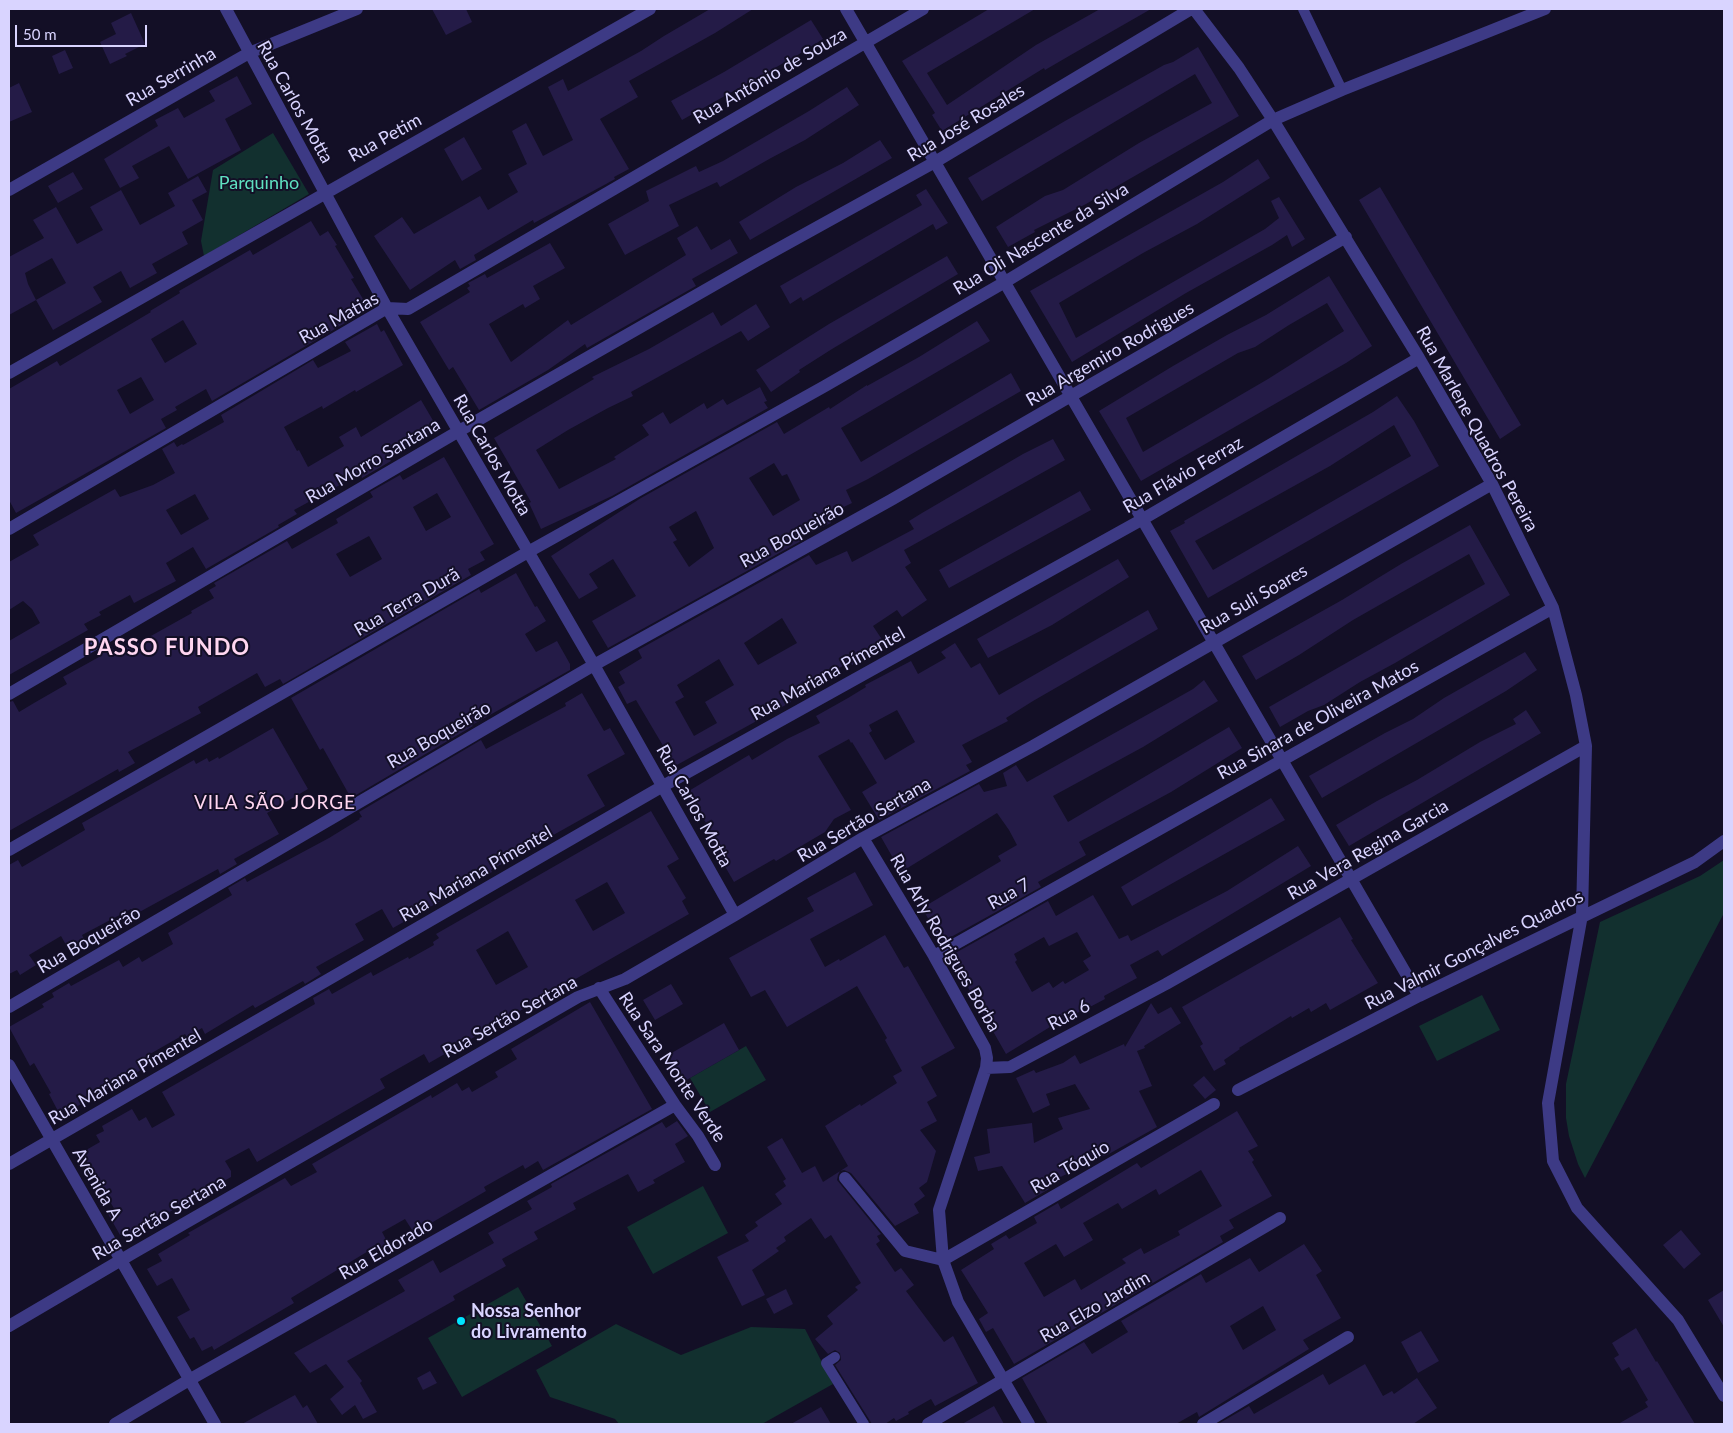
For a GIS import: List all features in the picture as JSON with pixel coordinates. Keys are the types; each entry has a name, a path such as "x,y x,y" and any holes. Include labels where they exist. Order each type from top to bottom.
{"street":[{"name":"Rua Carlos Motta","path":"226,9 387,308 594,665 735,915"},
{"name":"Rua Serrinha","path":"9,190 249,53 357,9"},
{"name":"Rua Petim","path":"9,373 650,9"},
{"path":"846,9 1420,996"},
{"name":"Rua Antônio de Souza","path":"687,145 923,9"},
{"name":"Rua Marlene Quadros Pereira","path":"1192,9 1239,68 1273,120 1419,358 1492,484 1553,608 1576,695 1586,746 1582,916 1548,1102 1553,1161 1577,1208 1678,1320 1724,1396"},
{"name":"Rua José Rosales","path":"756,262 935,162 1192,9"},
{"name":"Rua Oli Nascente da Silva","path":"825,386 1005,282 1273,120 1342,90 1545,9"},
{"name":"Rua Matias","path":"9,529 387,308 408,309 687,145"},
{"name":"Rua Argemiro Rodrigues","path":"891,500 1346,237"},
{"name":"Rua Morro Santana","path":"9,694 458,431 756,262"},
{"name":"Rua Flávio Ferraz","path":"963,619 1143,519 1419,358"},
{"name":"Rua Terra Durã","path":"9,850 528,552 825,386"},
{"name":"Rua Suli Soares","path":"1033,746 1492,484"},
{"name":"Rua Boqueirão","path":"9,1007 594,665 891,500"},
{"name":"Rua Sinara de Oliveira Matos","path":"1101,863 1553,608"},
{"name":"Rua Mariana Pímentel","path":"9,1164 663,786 963,619"},
{"name":"Rua Sertão Sertana","path":"9,1326 120,1260 570,1002 625,978 864,838 1033,746"},
{"name":"Rua Vera Regina Garcia","path":"1166,984 1586,746"},
{"name":"Rua Arly Rodrigues Borba","path":"864,838 934,956 985,1048 986,1068"},
{"name":"Rua Valmir Gonçalves Quadros","path":"1238,1090 1420,996 1695,862 1724,841"},
{"name":"Rua 7","path":"934,956 1101,863"},
{"name":"Rua 6","path":"986,1068 1010,1066 1166,984"},
{"name":"Rua Sara Monte Verde","path":"599,988 675,1105 698,1136 715,1165"},
{"name":"Avenida A","path":"9,1065 215,1424"},
{"path":"986,1068 939,1210 943,1260 958,1302 1029,1424"},
{"name":"Rua Tóquio","path":"943,1260 1214,1104"},
{"name":"Rua Eldorado","path":"115,1424 189,1380 675,1105"},
{"path":"845,1178 904,1251 943,1260"},
{"name":"Rua Elzo Jardim","path":"928,1424 1280,1218"},
{"path":"1203,1424 1348,1337"}],"lane":[{"path":"1303,9 1342,90"},
{"path":"836,1357 826,1363 864,1424"}],"green space":[{"name":"Parquinho","path":"273,133 309,194 204,256 201,241 213,170"},
{"path":"1724,860 1724,913 1585,1178 1578,1164 1569,1136 1566,1118 1566,1084 1600,922 1700,876"},
{"path":"1482,995 1500,1030 1437,1061 1419,1026"},
{"path":"746,1046 766,1080 710,1112 690,1078"},
{"path":"703,1186 728,1233 653,1274 627,1227"},
{"path":"518,1287 552,1346 462,1397 428,1338"},
{"path":"616,1324 681,1355 751,1327 805,1329 833,1384 762,1424 619,1424 615,1419 550,1397 536,1370"}],"building":[{"path":"432,9 466,9 472,22 446,35"},
{"path":"710,9 753,9 715,33 629,81 638,97 600,119 629,169 606,184 534,223 533,220 489,246 474,255 476,260 460,269 455,260 410,290 374,236 402,217 414,234 480,196 488,210 518,192 508,174 527,164 512,131 526,123 543,156 573,140 548,87 563,79 568,91 641,51"},
{"path":"989,9 1035,9 927,73 947,105 1036,45 1100,9 1151,9 1045,70 1044,68 942,131 932,115 935,113 902,61"},
{"path":"131,13 145,44 110,64 100,42 116,34 111,23"},
{"path":"811,20 823,39 682,120 671,101"},
{"path":"1198,47 1239,116 1086,204 1034,230 1035,232 1008,247 996,227 1045,196 1063,190 1139,143 1212,103 1195,74 982,201 968,178 1065,121"},
{"path":"65,50 73,68 59,74 52,56"},
{"path":"237,76 252,104 225,119 241,150 188,179 169,146 132,166 139,178 120,188 104,159 158,126 155,120 178,108 184,118 215,101 209,91"},
{"path":"19,83 32,112 9,122 9,88"},
{"path":"847,87 859,105 805,140 720,187 717,182 669,205 679,226 625,255 608,224 649,201 646,191 696,166 699,172 723,161"},
{"path":"464,137 482,169 462,181 444,149"},
{"path":"880,140 892,158 750,240 739,222 796,187 843,163"},
{"path":"1258,159 1270,178 1197,224 1143,253 1059,303 1076,338 1265,229 1279,218 1271,201 1279,197 1305,239 1292,247 1287,235 1072,362 1030,291 1223,182"},
{"path":"73,172 83,189 58,203 48,186"},
{"path":"198,176 207,192 192,200 203,220 182,232 188,244 152,264 157,273 130,288 121,271 93,287 102,302 53,330 36,300 9,315 9,257 44,238 33,220 56,207 77,244 103,230 90,207 121,190 140,225 175,206 168,193","holes":["52,258 66,283 36,300 25,273"]},
{"path":"1380,187 1521,425 1500,439 1359,200"},
{"path":"926,189 948,223 936,230 933,224 803,301 801,297 790,304 780,286 922,205 916,195"},
{"path":"311,221 320,236 328,231 354,278 351,279 369,309 212,401 206,389 175,407 177,410 161,419 166,428 16,513 9,500 9,389 57,361 60,366 151,312 180,293 179,291 250,250 253,255","holes":["183,320 197,344 165,363 151,339","141,377 154,400 130,414 117,390"]},
{"path":"697,226 711,250 730,239 738,253 692,279 696,286 587,348 585,344 548,370 479,410 453,367 449,370 420,322 470,292 467,288 470,286 468,283 485,274 487,278 550,243 565,268 533,286 540,299 525,308 523,304 489,324 511,362 568,320 571,325 686,255 677,238"},
{"path":"947,256 958,274 832,349 799,370 800,372 771,392 756,370 829,324"},
{"path":"1329,276 1372,346 1346,363 1141,481 1099,411 1173,366 1266,315","holes":["1327,303 1344,331 1268,379 1143,452 1126,418 1238,353 1255,347"]},
{"path":"756,304 770,327 748,341 741,331 631,392 633,396 568,430 536,450 559,489 616,459 614,457 649,435 642,425 663,412 670,424 704,403 707,409 723,399 727,405 760,387 767,401 764,402 768,408 612,496 541,529 529,503 531,502 494,438 594,379 592,377 649,349 713,312 721,326"},
{"path":"977,321 990,341 841,428 861,462 1011,373 1021,391 846,490 852,503 827,515 831,523 799,538 801,541 608,648 592,621 636,596 613,559 589,574 598,588 579,599 551,556 641,498 777,422 784,434 919,357","holes":["774,463 782,476 787,474 800,500 773,516 749,478","696,511 714,548 689,567 673,542 677,540 669,527"]},
{"path":"377,324 381,332 384,330 403,365 356,392 355,390 323,409 322,406 284,427 308,467 344,446 339,437 356,427 361,437 421,400 438,429 389,458 391,461 362,478 360,474 294,510 297,514 278,525 279,527 206,569 193,547 166,563 176,581 134,603 130,595 99,612 101,615 84,624 88,630 9,675 9,641 40,623 32,609 23,601 9,610 9,562 39,545 33,535 115,489 120,497 153,485 175,473 162,449 174,442 177,447 183,445 224,422 221,415 313,360 318,368 351,351 345,342","holes":["195,494 209,519 181,535 166,510"]},
{"path":"1397,396 1414,421 1439,466 1208,598 1170,531 1185,523 1184,521 1373,412","holes":["1394,425 1411,456 1213,570 1195,541 1330,466"]},
{"path":"1053,439 1065,460 904,550 911,563 905,567 927,600 902,617 897,610 873,626 885,644 852,665 850,662 814,682 789,697 791,702 675,766 636,700 627,704 618,687 625,683 619,672 642,658 638,650 809,555 816,565 847,551 852,562 914,529 909,521 1023,454","holes":["782,618 797,643 758,665 744,643","719,659 734,685 705,702 717,723 694,736 675,702 684,697 677,685"]},
{"path":"444,457 494,544 480,552 485,560 468,569 471,575 283,684 280,679 265,687 257,673 198,707 201,713 128,752 135,763 119,772 118,769 9,831 9,702 13,701 19,712 67,684 63,677 99,657 97,652 110,644 115,652 131,643 133,646 192,613 191,611 214,598 209,590 216,586 214,583 287,541 292,549 338,523 336,519 373,497 370,492 400,475 403,480","holes":["437,493 451,517 426,531 413,507","369,536 382,559 350,577 336,554"]},
{"path":"1080,491 1091,510 949,588 939,570"},
{"path":"1470,525 1510,595 1324,705 1308,711 1280,727 1269,707 1485,584 1469,554 1353,620 1256,680 1242,656"},
{"path":"1118,559 1129,577 1052,625 988,658 977,639"},
{"path":"516,573 535,607 537,606 546,621 525,634 536,652 557,641 570,664 570,670 472,725 351,798 323,748 320,750 291,698 479,589 481,593"},
{"path":"1148,610 1158,629 1033,701 1006,718 1008,721 962,745 972,762 966,765 970,771 879,820 862,792 877,783 852,742 849,739 818,756 851,810 834,819 825,832 776,861 774,859 734,882 712,844 717,841 687,792 749,755 752,760 787,739 820,723 816,716 866,687 865,685 911,661 918,674 946,658 941,652 955,643 971,668 980,663 999,695","holes":["897,710 915,742 885,760 869,733 872,731 869,725"]},
{"path":"1525,652 1537,670 1506,691 1322,798 1309,776 1413,719 1444,698"},
{"path":"1204,680 1218,701 1143,747 1053,796 1068,822 1229,727 1242,748 1171,792 1079,842 1086,855 1038,882 1041,887 942,942 922,908 1001,861 998,856 1017,845 1009,830 997,813 901,872 881,837 979,784 984,792 1007,786 1003,773 1016,765 1027,782 1193,689"},
{"path":"582,693 604,731 610,728 625,754 587,775 605,806 393,928 382,909 355,924 364,940 316,967 321,974 305,984 303,981 255,1008 253,1005 205,1034 202,1028 187,1037 185,1034 150,1054 155,1062 76,1107 75,1104 59,1113 49,1094 51,1093 34,1063 30,1066 9,1027 44,1007 42,1004 54,997 52,993 69,983 71,986 119,960 123,967 139,957 142,962 173,944 168,933 232,895 228,888 245,878 247,882 329,838 360,819 362,817 359,812 481,740 486,749 566,706 565,703"},
{"path":"1526,710 1541,733 1349,846 1336,825 1480,742 1516,724 1513,719"},
{"path":"273,728 308,789 267,813 279,834 234,859 237,864 220,874 218,869 134,915 131,909 82,935 86,943 70,952 61,936 29,955 36,965 20,975 17,970 9,974 9,865 18,860 22,867 85,830 82,823 194,760 196,764 207,758 209,762 218,757 219,759"},
{"path":"1271,798 1285,820 1132,906 1121,887"},
{"path":"651,811 679,859 667,866 686,898 682,901 689,914 429,1063 424,1054 380,1079 385,1088 257,1162 249,1148 225,1161 231,1171 231,1177 129,1235 127,1231 120,1235 108,1214 115,1210 81,1153 100,1142 96,1135 104,1131 102,1126 132,1109 139,1121 146,1117 152,1128 175,1115 162,1092 315,1004 313,998 329,989 332,994 371,972 373,976 434,945 433,942 439,938 436,934","holes":["607,882 625,913 593,931 575,900","508,931 528,967 496,985 476,950"]},
{"path":"1298,846 1311,866 1162,956 1158,950 1130,965 1137,978 1104,996 1105,999 1087,1007 1065,1021 1063,1019 1006,1054 950,956 1048,901 1056,916 1093,895 1119,939 1128,935 1131,941 1227,891","holes":["1077,932 1091,956 1083,961 1089,970 1065,984 1063,981 1053,988 1049,982 1032,992 1015,962 1017,960 1014,954 1044,937 1049,946"]},
{"path":"855,872 873,905 810,939 825,967 839,959 840,961 885,935 904,968 908,966 955,1048 921,1067 937,1096 927,1102 937,1121 920,1130 936,1151 927,1182 919,1188 925,1196 914,1204 919,1213 895,1226 851,1173 844,1170 840,1171 848,1166 825,1126 897,1083 893,1076 902,1071 885,1040 887,1038 857,986 787,1027 765,990 751,997 729,958 814,911 807,898"},
{"path":"1340,917 1353,939 1351,940 1378,983 1330,1010 1326,1003 1311,1012 1309,1008 1292,1018 1291,1016 1239,1048 1224,1060 1226,1064 1214,1071 1200,1046 1203,1044 1182,1007"},
{"path":"671,984 683,1004 655,1020 643,1000"},
{"path":"590,1002 652,1109 543,1170 538,1161 525,1169 523,1165 484,1187 486,1191 414,1233 405,1219 382,1232 390,1247 374,1257 370,1250 291,1298 294,1303 214,1350 212,1346 202,1351 194,1337 190,1339 177,1317 190,1310 172,1278 157,1286 147,1269 162,1261 158,1254 190,1235 188,1233 285,1178 291,1186 317,1172 312,1164 431,1095 432,1098 457,1083 462,1091 469,1087 472,1092 498,1077 495,1072 517,1059 511,1049"},
{"path":"1151,1003 1158,1014 1171,1007 1181,1023 1144,1046 1145,1048 1137,1051 1152,1086 1139,1091 1157,1127 1107,1155 1073,1165 1075,1170 1046,1184 1049,1189 1025,1203 1002,1166 978,1171 974,1157 990,1153 987,1129 1032,1123 1034,1143 1063,1129 1058,1118 1090,1109 1075,1084 1046,1094 1050,1105 1033,1113 1016,1078 1034,1070 1036,1073 1063,1063 1075,1055 1080,1064 1124,1044 1125,1047"},
{"path":"724,1023 739,1050 683,1082 668,1055"},
{"path":"1204,1076 1216,1090 1205,1099 1193,1085"},
{"path":"1237,1111 1258,1146 1248,1151 1254,1160 1252,1162 1272,1196 1229,1220 1234,1228 1220,1236 1223,1242 1014,1364 993,1328 986,1332 979,1319 988,1313 961,1270 994,1249 991,1244 1006,1235 1009,1239 1037,1223 1034,1217 1058,1203 1061,1209 1137,1163 1141,1168","holes":["1201,1170 1222,1206 1178,1231 1180,1235 1144,1254 1141,1248 1122,1259 1126,1263 1081,1290 1075,1279 1044,1297 1024,1263 1056,1244 1064,1257 1093,1240 1083,1223 1118,1203 1122,1209 1156,1189 1159,1195"]},
{"path":"677,1121 688,1136 675,1144 685,1162 653,1180 655,1183 638,1192 628,1174 573,1203 576,1209 534,1232 538,1239 502,1259 506,1266 453,1296 455,1300 347,1361 362,1381 360,1383 377,1412 363,1419 355,1405 342,1415 330,1399 344,1387 326,1364 310,1373 294,1353 405,1291 398,1280 433,1260 440,1273 494,1243 488,1233 532,1209 527,1201 552,1187 551,1184 662,1122 666,1128"},
{"path":"782,1138 802,1173 815,1166 823,1182 840,1171 837,1180 881,1234 877,1236 880,1241 876,1244 895,1272 901,1268 914,1285 906,1291 944,1342 953,1336 978,1383 935,1406 931,1399 908,1412 909,1414 896,1421 894,1418 885,1424 872,1424 835,1365 841,1360 840,1353 835,1350 828,1354 815,1339 833,1324 827,1316 858,1290 855,1287 861,1283 831,1235 825,1239 811,1218 784,1237 786,1241 776,1248 779,1251 752,1270 765,1295 742,1306 717,1257 749,1241 745,1235 758,1226 755,1222 782,1204 775,1194 786,1186 783,1181 786,1179 767,1147"},
{"path":"1681,1230 1701,1254 1684,1269 1663,1245"},
{"path":"1304,1244 1322,1271 1316,1275 1341,1318 1303,1340 1309,1349 1199,1417 1197,1412 1176,1424 1048,1424 1022,1378 1084,1342 1092,1354 1128,1332 1121,1321 1201,1274 1206,1283 1250,1258 1259,1272","holes":["1263,1306 1276,1330 1243,1350 1230,1326"]},
{"path":"786,1289 793,1304 774,1314 766,1299"},
{"path":"1724,1290 1724,1327 1708,1300"},
{"path":"1636,1328 1695,1424 1618,1424 1648,1407 1645,1402 1648,1400 1629,1367 1622,1371 1614,1358 1619,1355 1612,1343"},
{"path":"1421,1331 1439,1361 1418,1373 1401,1342"},
{"path":"1365,1364 1383,1396 1392,1391 1394,1394 1417,1378 1437,1408 1413,1424 1218,1424 1249,1406 1254,1414 1323,1374 1329,1385"},
{"path":"430,1371 437,1383 423,1390 417,1378"},
{"path":"295,1395 303,1408 307,1405 318,1424 242,1424"},
{"path":"994,1406 1004,1424 962,1424"},
{"path":"821,1407 831,1424 791,1424"}],"place":[{"name":"Nossa Senhor do Livramento","path":"461,1321"}],"district":[{"name":"PASSO FUNDO","path":"167,648"},
{"name":"VILA SÃO JORGE","path":"275,803"}]}
